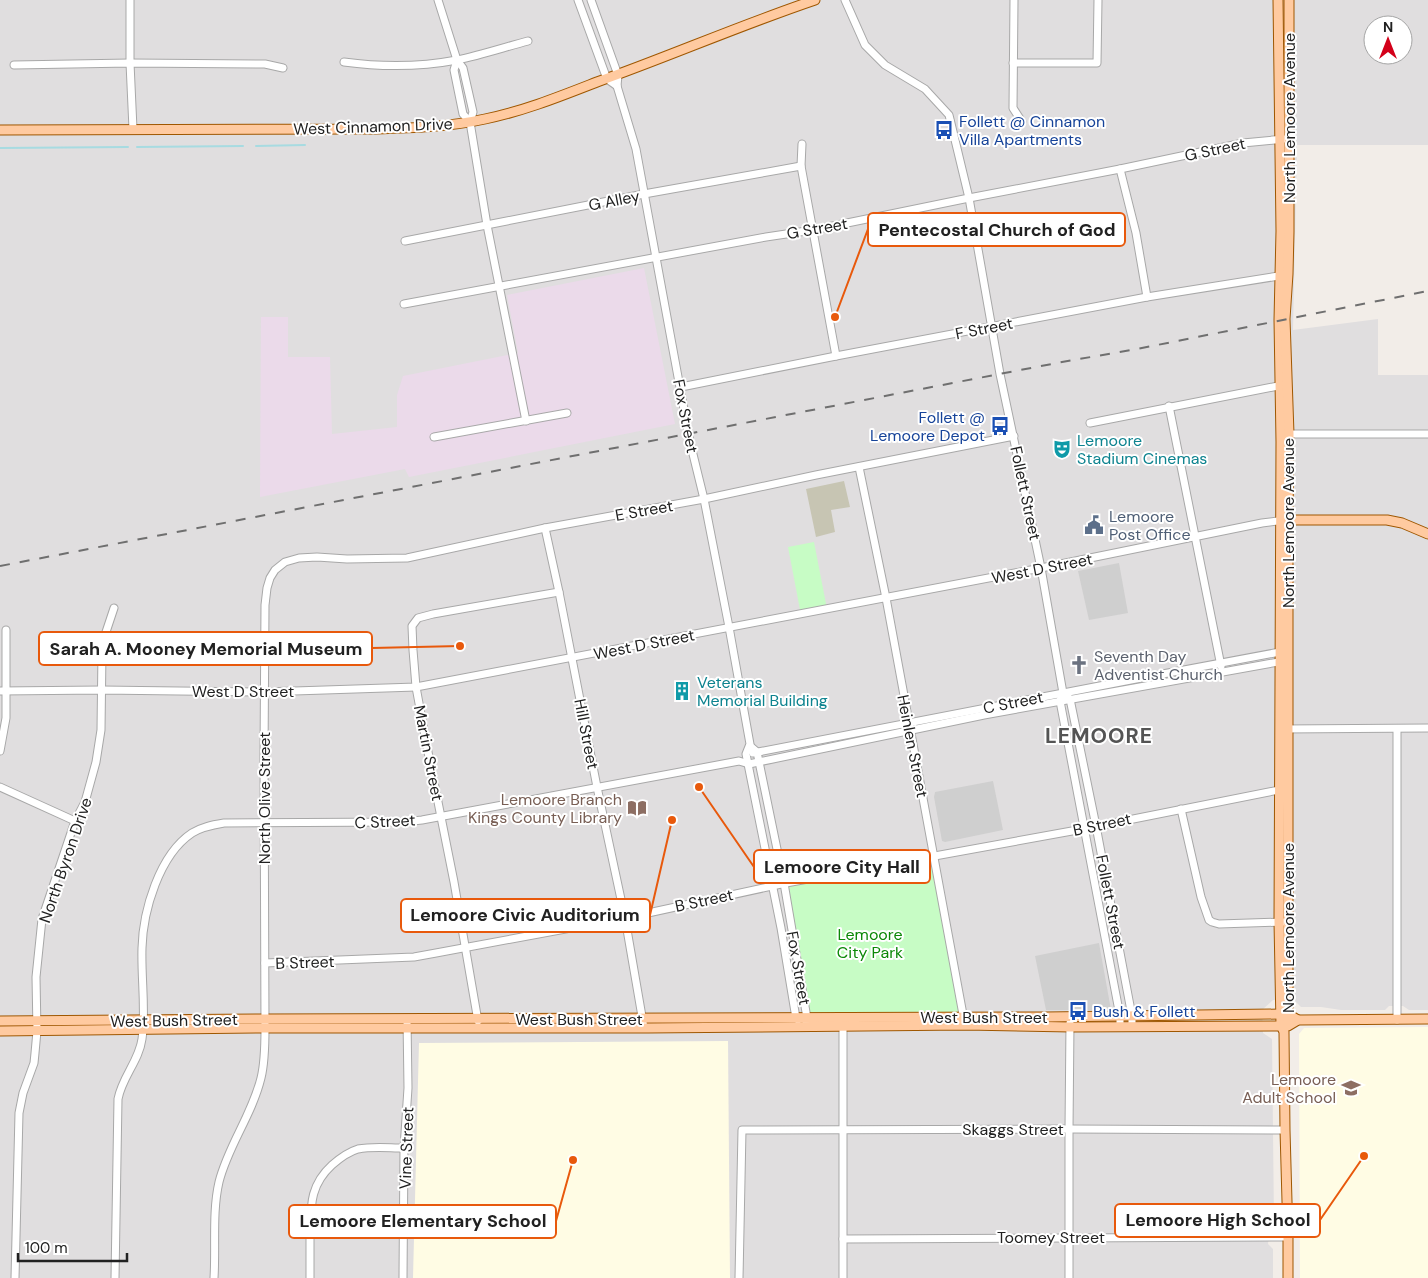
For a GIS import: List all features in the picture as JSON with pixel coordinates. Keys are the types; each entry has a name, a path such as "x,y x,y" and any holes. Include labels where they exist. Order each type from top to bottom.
{"main road":[{"name":"West Cinnamon Drive","path":"0,130 404,128 470,122 535,105 618,75 761,18 815,0"},
{"name":"North Lemoore Avenue","path":"1278,0 1284,139 1285,275 1279,320 1284,385 1285,434 1284,1028 1288,1278"},
{"name":"North Lemoore Avenue","path":"1284,139 1290,0"},
{"path":"1284,520 1387,520 1402,523 1428,534"},
{"path":"1285,1014 1298,1020 1428,1019"},
{"name":"West Bush Street","path":"143,1024 266,1028 644,1028 1070,1017 1285,1014"},
{"name":"West Bush Street","path":"0,1031 37,1026 265,1019 796,1018 805,1023"},
{"path":"1284,1028 1298,1020"},
{"name":"West Bush Street","path":"0,1021 37,1026"},
{"name":"West Bush Street","path":"964,1021 1070,1026 1284,1028"}],"street":[{"path":"130,0 133,129"},
{"path":"438,0 457,60 463,68 472,112 470,122 487,225 526,421"},
{"path":"578,0 607,79 617,86"},
{"name":"Fox Street","path":"591,0 618,75 617,86 636,149 690,442 704,499 730,627 750,746"},
{"name":"Follett Street","path":"846,0 865,45 885,66 925,89 949,115 969,198 1000,374 1041,568 1063,693 1060,702 1120,1016 1120,1026"},
{"path":"1014,0 1013,108 1022,122"},
{"path":"1013,63 1097,63 1098,0"},
{"path":"344,62 368,66 426,64 457,60 528,41"},
{"path":"14,65 130,63 265,64 283,68"},
{"name":"G Street","path":"404,304 813,230 1120,170 1243,143 1284,139"},
{"path":"802,144 800,166 836,356"},
{"name":"G Alley","path":"406,241 644,194 800,166"},
{"path":"1120,170 1136,233 1147,297"},
{"name":"F Street","path":"680,387 1147,297 1285,275"},
{"path":"1090,423 1284,385"},
{"path":"1169,406 1222,672"},
{"path":"434,437 567,414"},
{"path":"1285,434 1428,434"},
{"name":"E Street","path":"275,570 285,562 305,557 347,559 407,558 545,528 704,499 1014,436"},
{"name":"Heinlen Street","path":"859,467 886,598 964,1021"},
{"name":"West D Street","path":"3,691 264,692 416,687 1284,520"},
{"name":"Hill Street","path":"545,528 625,918 644,1028"},
{"name":"North Olive Street","path":"214,1278 216,1202 219,1182 224,1165 258,1087 264,1062 266,1028 264,823 265,605 267,588 275,570"},
{"name":"Martin Street","path":"479,1029 454,882 416,687 412,626 418,618 433,614 559,592"},
{"name":"North Byron Drive","path":"15,1278 19,1113 23,1093 34,1063 37,1026 36,977 42,919 75,822 85,802 96,762 101,730 102,651 114,608"},
{"path":"0,752 6,718 3,691 6,630"},
{"name":"C Street","path":"749,764 910,726 1063,693 1220,663 1284,656"},
{"name":"C Street","path":"746,754 1060,702 1222,672 1284,656"},
{"path":"1063,693 1070,699"},
{"name":"Follett Street","path":"1070,699 1096,826 1132,1016 1132,1026"},
{"path":"1397,728 1397,1020"},
{"path":"1284,729 1428,728"},
{"path":"749,764 741,760 750,746 757,752"},
{"name":"Fox Street","path":"757,752 784,883 805,1023"},
{"name":"Fox Street","path":"746,754 796,1018"},
{"name":"C Street","path":"115,1278 118,1099 123,1082 140,1050 143,1024 142,949 144,925 150,902 169,857 184,839 205,826 224,823 404,822 741,760"},
{"path":"0,788 75,822"},
{"name":"B Street","path":"265,963 414,957 625,918 784,883 1084,829 1284,789"},
{"path":"1181,809 1201,897 1209,920 1219,924 1284,922"},
{"path":"1069,1278 1070,1017"},
{"name":"Vine Street","path":"404,1278 404,1148 408,1088 407,1019"},
{"path":"843,1022 843,1278"},
{"name":"Skaggs Street","path":"740,1278 742,1130 1069,1128 1285,1130"},
{"path":"310,1278 311,1203 315,1188 325,1171 339,1159 358,1150 404,1148"},
{"name":"Toomey Street","path":"843,1239 1288,1237"}],"shaded area":[{"path":"0,0 1428,0 1428,145 1297,145 1293,330 1378,319 1378,375 1428,375 1428,1010 1409,1010 1403,1006 1389,1006 1385,1010 1341,1010 1301,1007 1294,1000 1273,1000 1262,1010 1263,1033 1272,1039 1274,1223 1269,1229 1268,1244 1273,1249 1273,1278 0,1278"},
{"path":"644,268 675,424 409,477 405,469 260,497 261,317 288,317 288,357 330,357 332,434 397,427 397,395 403,376 518,353 507,295"},
{"path":"844,481 850,507 831,510 835,532 816,537 806,489"},
{"path":"1119,563 1128,613 1089,620 1078,571"},
{"path":"993,781 1003,830 945,842 942,841 934,797 935,792"},
{"path":"1099,943 1111,1010 1046,1010 1035,956"},
{"path":"1428,1027 1428,1278 1300,1278 1299,1034 1304,1028"},
{"path":"728,1041 730,1278 413,1278 419,1043"}],"green space":[{"path":"814,542 827,609 801,615 788,547"},
{"name":"Lemoore City Park","path":"933,855 963,1017 807,1018 784,883"}],"waterway":[{"path":"256,146 305,145"},
{"path":"137,147 243,146"},
{"path":"0,148 128,147"}],"railway":[{"path":"0,566 1137,349 1428,291"}],"place":[{"name":"Follett @ Cinnamon Villa Apartments","path":"944,130"},
{"name":"Pentecostal Church of God","path":"835,317"},
{"name":"Follett @ Lemoore Depot","path":"1000,426"},
{"name":"Lemoore Stadium Cinemas","path":"1062,449"},
{"name":"Lemoore Post Office","path":"1094,525"},
{"name":"Sarah A. Mooney Memorial Museum","path":"460,646"},
{"name":"Seventh Day Adventist Church","path":"1079,665"},
{"name":"Veterans Memorial Building","path":"682,691"},
{"name":"Lemoore City Hall","path":"699,787"},
{"name":"Lemoore Branch Kings County Library","path":"637,808"},
{"name":"Lemoore Civic Auditorium","path":"672,820"},
{"name":"Bush & Follett","path":"1078,1011"},
{"name":"Lemoore Adult School","path":"1351,1088"},
{"name":"Lemoore High School","path":"1364,1156"},
{"name":"Lemoore Elementary School","path":"573,1160"}],"district":[{"name":"LEMOORE","path":"1099,736"}]}
